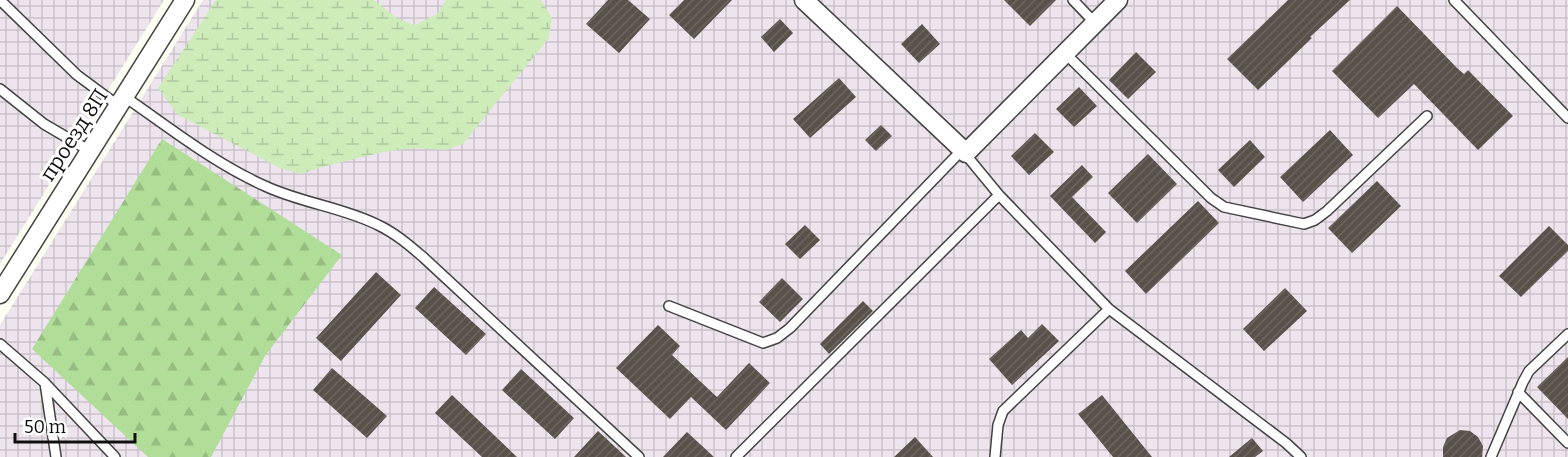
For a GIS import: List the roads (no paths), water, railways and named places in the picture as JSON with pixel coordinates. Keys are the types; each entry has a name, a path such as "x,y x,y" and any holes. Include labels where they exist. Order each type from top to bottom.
{"street":[{"name":"проезд 8П","path":"0,294 185,0"},
{"path":"804,0 964,152 1118,0"}],"lane":[{"path":"0,0 77,75 215,158 261,185 368,220 399,238 423,257 639,457"},
{"path":"1073,0 1095,23"},
{"path":"1454,0 1568,118"},
{"path":"1065,53 1211,198 1224,207 1304,224 1315,220 1327,211 1427,116"},
{"path":"0,89 44,124 90,151"},
{"path":"669,306 763,343 777,338 790,328 964,152 999,195 1109,309 1286,443 1301,457"},
{"path":"736,457 999,195"},
{"path":"995,457 998,425 1003,411 1109,309"},
{"path":"1491,457 1529,371 1568,334"},
{"path":"0,344 45,383 115,457"},
{"path":"45,383 56,457"},
{"path":"1518,392 1568,443"}]}
